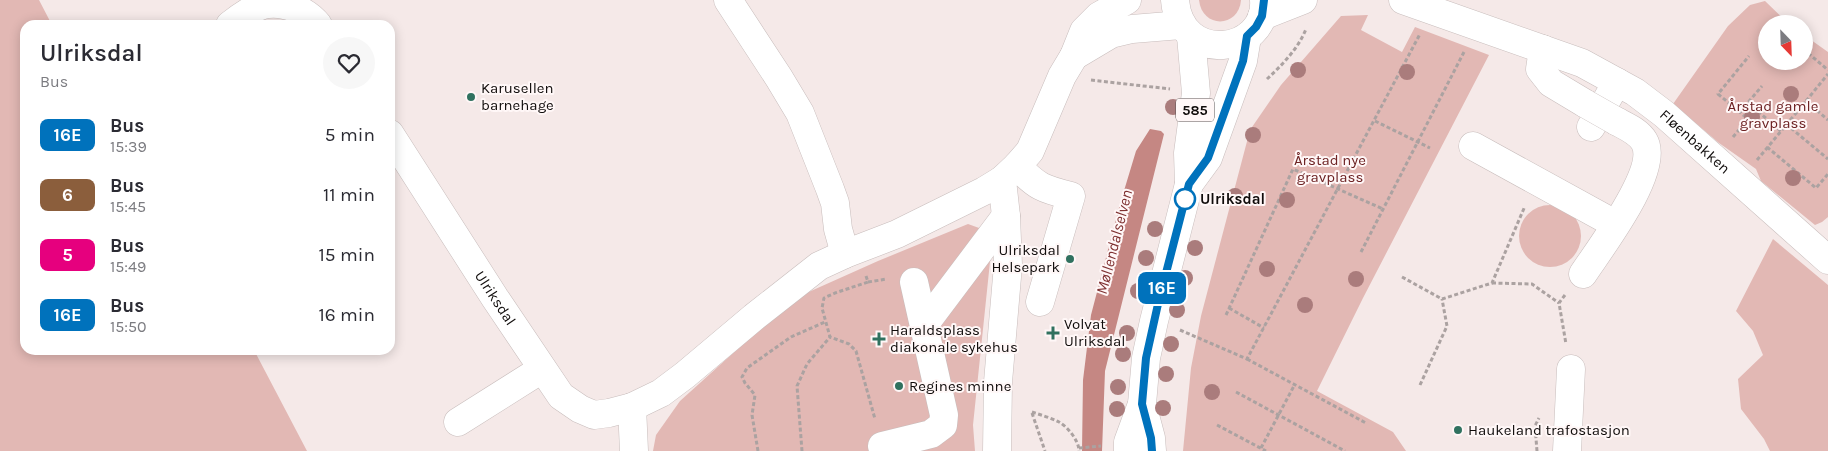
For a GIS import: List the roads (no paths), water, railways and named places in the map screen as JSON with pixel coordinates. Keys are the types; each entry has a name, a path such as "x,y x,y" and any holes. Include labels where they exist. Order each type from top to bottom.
{"street":[{"path":"728,0 780,78 800,113 835,203 838,230 852,251"},
{"name":"Ulriksdal","path":"1078,68 1084,31 1099,16 1127,0"},
{"name":"Fløenbakken","path":"1403,0 1582,63 1636,92 1664,114 1828,260"},
{"path":"238,20 268,2 300,10 312,20"},
{"path":"1183,20 1205,44 1217,46 1234,44 1258,18 1306,11"},
{"name":"585","path":"1189,184 1208,158 1258,18"},
{"name":"Ulriksdal","path":"395,142 433,204 561,396 580,409 594,415 609,413 632,407 661,393 819,266 897,234 984,191 1009,173 1030,151 1062,76 1078,68 1112,34 1183,20"},
{"name":"585","path":"1119,448 1128,442 1142,404 1146,358 1189,184 1188,153 1196,93 1183,20"},
{"path":"1543,48 1540,69 1550,83 1598,117 1638,134 1645,142 1647,154 1646,169 1638,188 1583,274"},
{"path":"1598,117 1617,82"},
{"path":"1473,146 1615,224"},
{"path":"997,451 998,382 1008,265 1006,216 1009,173 1030,180 1045,190 1072,196 1040,302"},
{"path":"924,325 1006,216"},
{"path":"882,446 931,434 943,425 944,414 914,282"},
{"path":"458,422 542,369"},
{"path":"1567,451 1571,369"},
{"name":"585","path":"1142,404 1151,438 1152,451"},
{"path":"632,407 634,451"}],"water":[{"name":"Møllendalselven","path":"1150,129 1161,131 1164,134 1105,371 1102,451 1082,451 1083,380 1091,315 1136,151"}],"place":[{"name":"Karusellen barnehage","path":"471,97"},
{"name":"Ulriksdal","path":"1185,199"},
{"name":"Ulriksdal Helsepark","path":"1070,259"},
{"name":"Volvat Ulriksdal","path":"1053,333"},
{"name":"Haraldsplass diakonale sykehus","path":"879,339"},
{"name":"Regines minne","path":"899,386"},
{"name":"Haukeland trafostasjon","path":"1458,430"}],"park label":[{"name":"Årstad gamle gravplass","path":"1773,114"},
{"name":"Årstad nye gravplass","path":"1330,168"}]}
